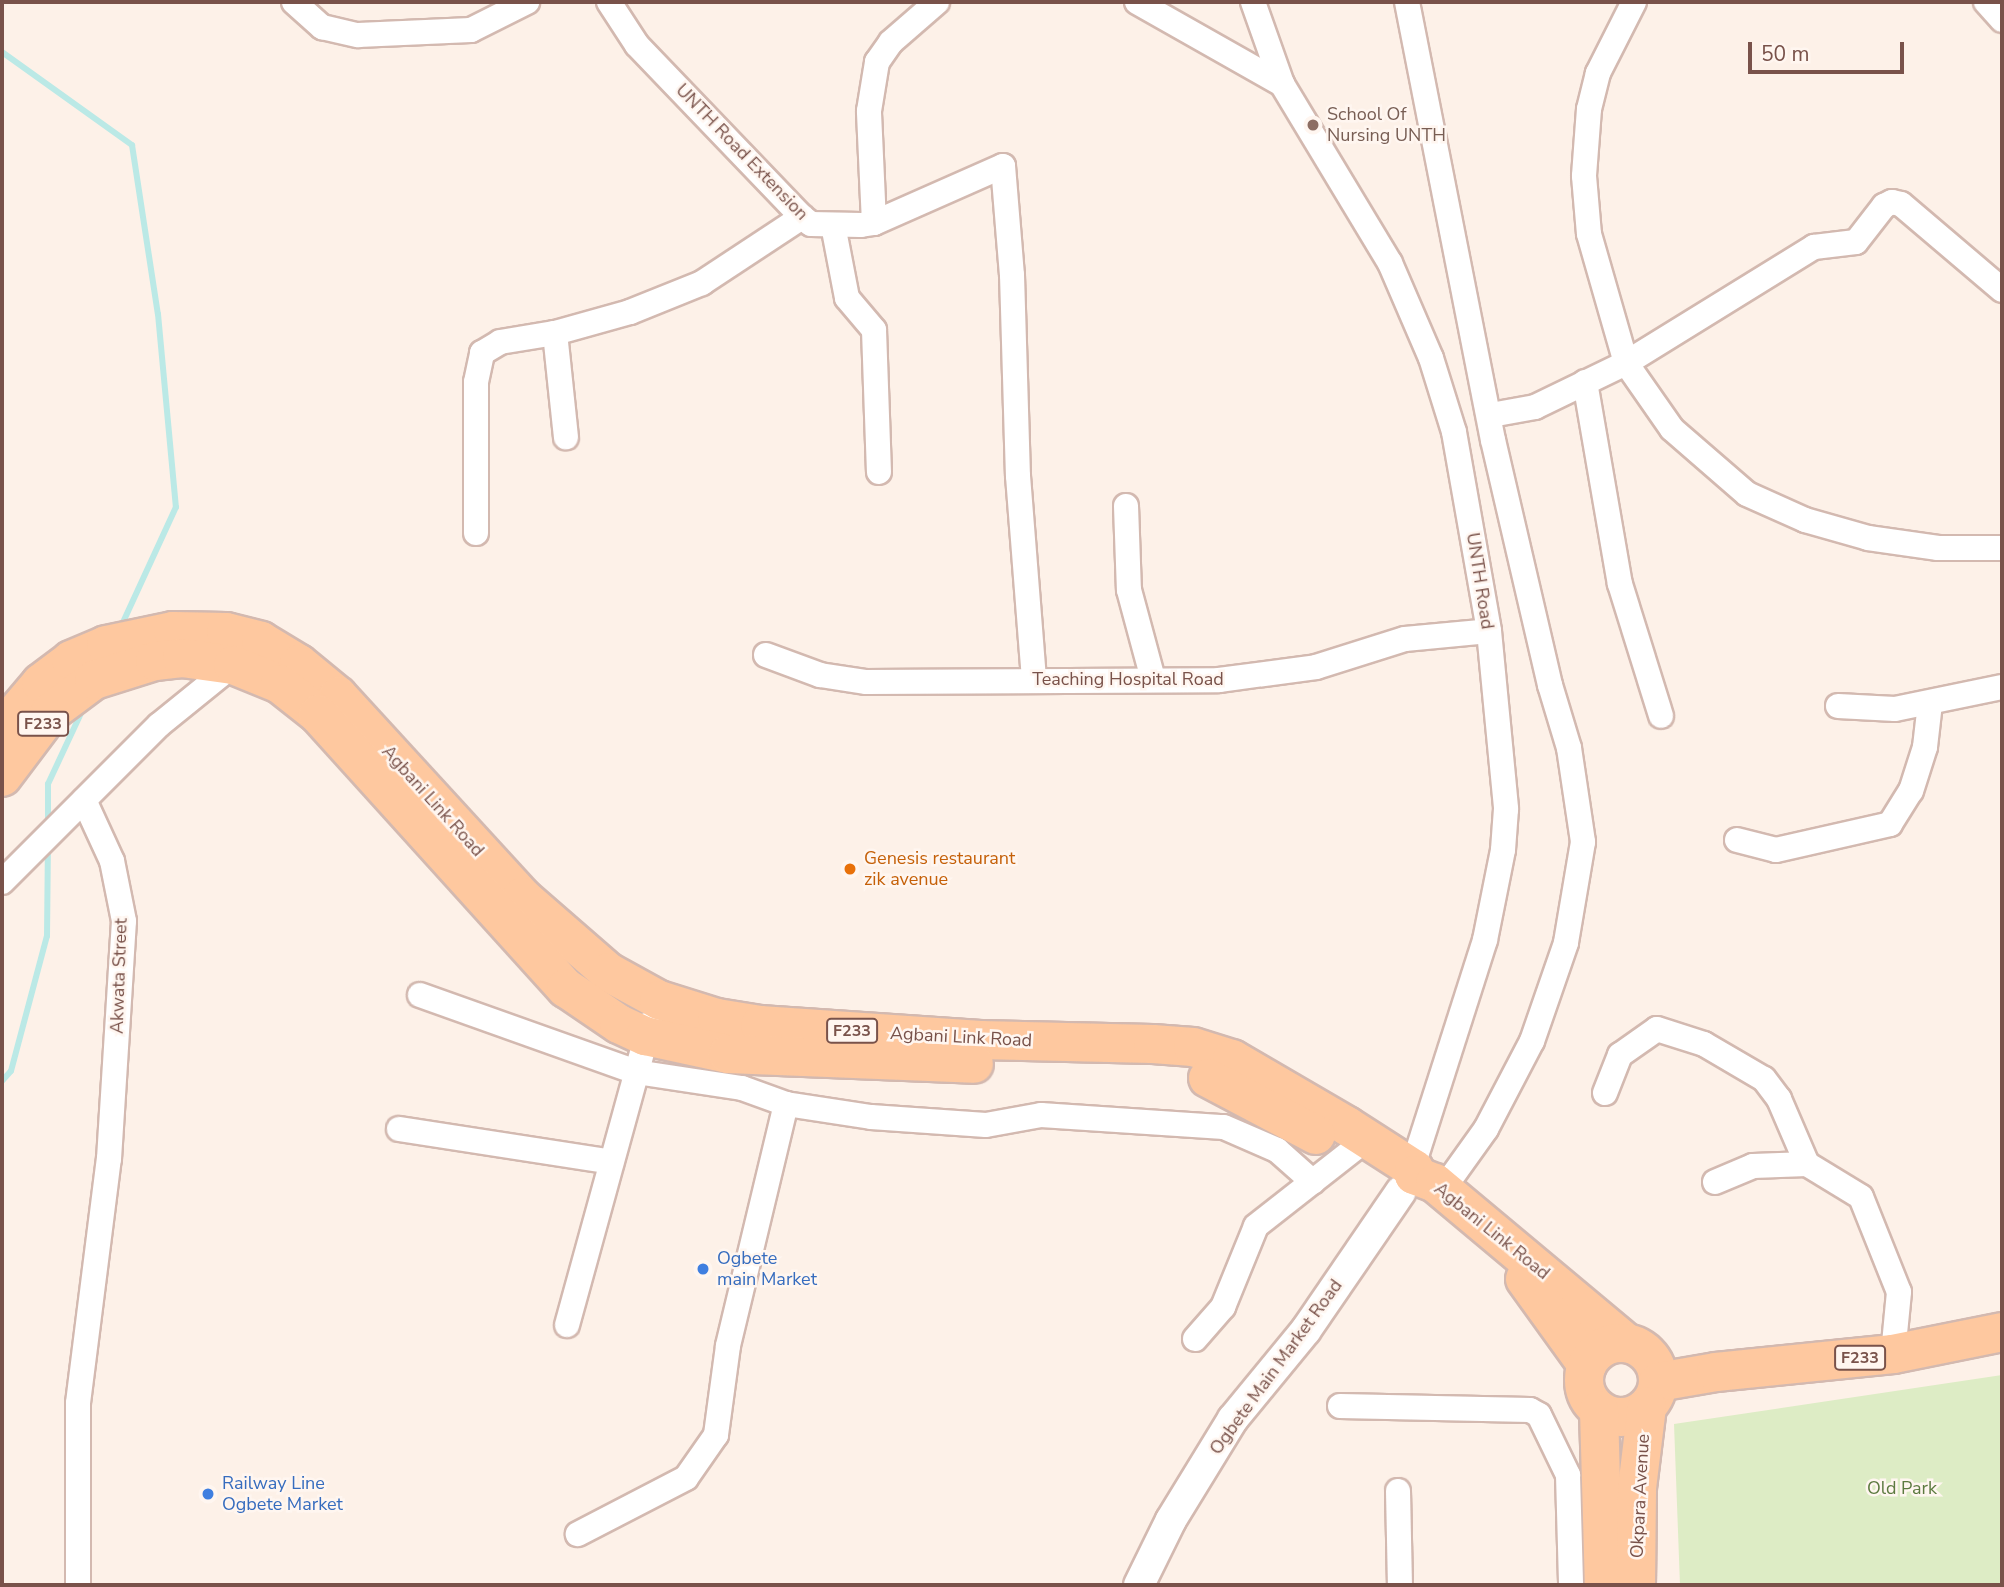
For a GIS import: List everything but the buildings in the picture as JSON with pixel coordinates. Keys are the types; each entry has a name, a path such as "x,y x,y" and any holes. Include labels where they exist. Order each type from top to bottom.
{"main road":[{"name":"Agbani Link Road","path":"2,778 51,712 109,660 173,631 226,632 261,641 299,663 338,696 522,897 608,972 659,1000 716,1018 760,1025 1193,1047 1232,1059 1277,1082 1359,1146 1384,1174 1419,1185 1644,1371"},
{"name":"Agbani Link Road","path":"2,729 47,678 71,660 140,663 182,658 233,665 280,684 318,714 566,988 619,1024 645,1035 743,1055 1186,1073 1226,1086 1359,1146"},
{"name":"Agbani Link Road","path":"1419,1185 1438,1207 1515,1268 1540,1294 1587,1365"},
{"name":"F233","path":"1644,1371 1623,1417 1600,1410 1585,1390 1587,1365 1603,1347 1644,1371 1716,1371 1893,1354 2002,1332"},
{"name":"Okpara Avenue","path":"1636,1585 1637,1488 1644,1371"},
{"name":"Okpara Avenue","path":"1600,1410 1604,1585"}],"street":[{"path":"294,2 322,27 358,35 471,30 527,2"},
{"name":"UNTH Road Extension","path":"609,2 637,45 802,217 811,224 874,223"},
{"path":"937,2 891,42 877,62 869,111 874,223 1003,166 1034,678"},
{"path":"1137,2 1282,84"},
{"name":"UNTH Road","path":"1253,2 1282,84 1390,262 1431,358 1454,432 1489,631 1505,795 1503,850 1485,940 1419,1185"},
{"path":"1407,2 1511,520 1569,748 1583,842 1566,943 1532,1041 1486,1129 1419,1185"},
{"path":"1634,2 1598,73 1589,109 1584,176 1589,234 1626,363 1672,429 1747,495 1805,520 1868,538 1938,548 2002,548"},
{"path":"1986,2 2002,20"},
{"path":"1492,415 1535,407 1626,363 1814,247 1856,242 1884,206 1892,202 1902,204 1998,278"},
{"path":"476,533 475,382 482,353 500,342 555,333 630,312 702,283 802,217"},
{"path":"833,225 848,298 874,330 879,472"},
{"path":"555,333 566,437"},
{"path":"1585,382 1620,584 1661,716"},
{"path":"1126,506 1129,590 1153,679"},
{"name":"Teaching Hospital Road","path":"766,655 820,675 866,682 1262,677 1316,667 1405,639 1489,631"},
{"path":"2,882 159,725 233,665"},
{"path":"1838,706 1895,709 2002,687"},
{"path":"1737,840 1776,850 1890,824 1911,791 1925,747 1930,703"},
{"name":"Akwata Street","path":"78,1585 78,1403 108,1159 124,921 112,861 84,800"},
{"path":"419,995 636,1072 742,1088 786,1104 871,1117 986,1125 1041,1115 1224,1127 1278,1150 1314,1182"},
{"path":"567,1325 645,1035 659,1000"},
{"path":"1605,1093 1620,1055 1657,1029 1681,1035 1704,1044 1764,1079 1779,1099 1807,1164"},
{"path":"578,1534 686,1478 716,1435 728,1346 786,1104"},
{"path":"400,1129 611,1162"},
{"path":"1195,1339 1223,1307 1256,1226 1359,1146"},
{"path":"1715,1182 1752,1166 1807,1164 1861,1197 1899,1292 1893,1354"},
{"name":"Ogbete Main Market Road","path":"1139,1585 1171,1520 1233,1419 1419,1185"},
{"path":"1340,1406 1530,1410 1539,1415 1568,1475 1571,1585"},
{"path":"1398,1491 1400,1585"}],"green space":[{"name":"Old Park","path":"2002,1375 2002,1585 1680,1585 1674,1424"}],"waterway":[{"path":"2,52 132,145 158,314 176,507 120,629"},
{"path":"48,827 48,784 83,709"},
{"path":"2,1081 11,1071 47,936 48,845"}],"place":[{"name":"School Of Nursing UNTH","path":"1313,125"},
{"name":"Genesis restaurant zik avenue","path":"850,869"},
{"name":"Ogbete main Market","path":"703,1269"},
{"name":"Railway Line Ogbete Market","path":"208,1494"}]}
